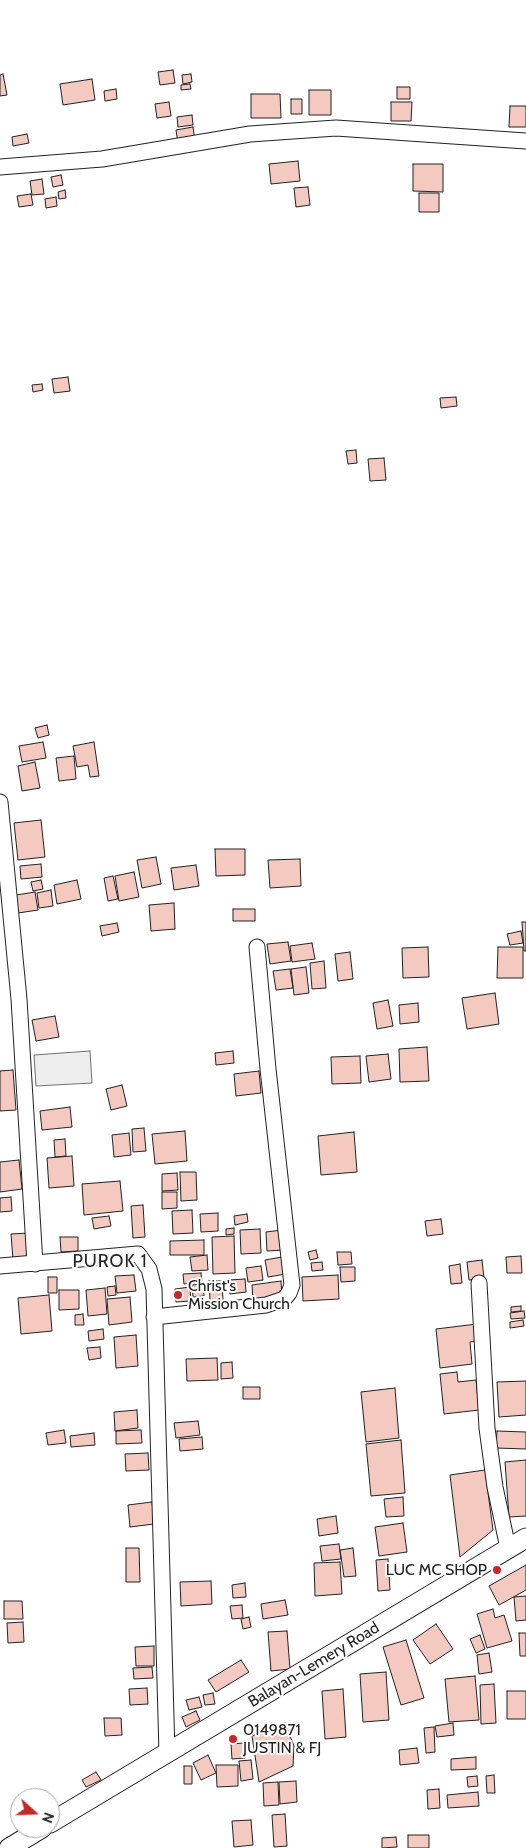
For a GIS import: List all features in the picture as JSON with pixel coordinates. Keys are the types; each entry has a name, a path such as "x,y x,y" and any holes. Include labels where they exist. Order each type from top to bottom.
{"main road":[{"name":"Balayan-Lemery Road","path":"60,1817 526,1538"},
{"path":"10,1848 26,1838"}],"street":[{"path":"0,167 102,159 250,134 336,128 526,141"},
{"path":"0,802 19,999 35,1264"},
{"path":"154,1317 266,1305 284,1299 290,1293 292,1285 268,1069 257,947"},
{"path":"0,1266 138,1254 149,1269 154,1289 167,1753"},
{"path":"478,1283 487,1428 495,1487 508,1548"}],"shaded area":[{"path":"90,1051 92,1083 36,1086 34,1055"}],"building":[{"path":"173,70 175,83 160,85 158,72"},
{"path":"3,74 7,95 0,96 0,75"},
{"path":"191,74 192,82 183,84 182,75"},
{"path":"92,79 95,100 63,105 60,84"},
{"path":"190,84 191,89 181,90 181,85"},
{"path":"397,87 410,87 410,99 397,99"},
{"path":"116,89 117,99 105,101 104,91"},
{"path":"309,90 331,90 331,115 309,115"},
{"path":"251,94 280,94 281,118 251,118"},
{"path":"291,99 302,99 302,114 291,114"},
{"path":"169,102 171,116 157,118 155,104"},
{"path":"391,102 412,102 411,121 391,121"},
{"path":"510,106 526,106 526,127 509,127"},
{"path":"192,115 193,125 178,127 177,117"},
{"path":"193,127 195,141 178,144 176,130"},
{"path":"27,134 29,143 13,146 12,137"},
{"path":"298,161 300,181 271,184 269,164"},
{"path":"413,164 443,164 443,192 413,191"},
{"path":"61,175 63,185 53,187 51,177"},
{"path":"42,179 44,194 32,195 30,181"},
{"path":"308,187 310,205 296,207 294,188"},
{"path":"65,190 66,198 59,199 58,192"},
{"path":"419,193 439,193 439,212 419,212"},
{"path":"31,194 33,205 19,207 17,196"},
{"path":"56,197 57,206 46,208 45,199"},
{"path":"68,377 70,391 54,393 52,379"},
{"path":"42,384 43,390 33,392 32,385"},
{"path":"456,397 457,406 441,408 440,398"},
{"path":"356,450 357,463 348,464 346,451"},
{"path":"384,458 386,480 370,481 368,459"},
{"path":"47,725 49,735 38,738 35,728"},
{"path":"43,742 46,758 22,762 19,746"},
{"path":"94,742 99,776 90,777 88,765 77,767 73,746"},
{"path":"74,756 76,779 59,781 56,758"},
{"path":"35,762 40,788 22,791 18,766"},
{"path":"41,820 45,857 18,860 14,823"},
{"path":"215,849 245,849 245,875 216,876"},
{"path":"156,857 161,884 142,888 137,860"},
{"path":"300,859 301,886 270,888 268,860"},
{"path":"41,864 42,877 21,879 20,866"},
{"path":"196,865 199,886 174,890 171,868"},
{"path":"134,872 139,897 119,901 115,876"},
{"path":"113,876 118,899 108,901 104,878"},
{"path":"41,880 43,889 33,891 31,882"},
{"path":"77,880 81,899 57,904 54,885"},
{"path":"51,890 53,906 39,908 37,893"},
{"path":"35,892 38,910 18,913 16,895"},
{"path":"174,903 175,929 151,931 149,905"},
{"path":"233,909 255,909 255,921 233,921"},
{"path":"522,922 526,922 526,951 524,951"},
{"path":"117,923 119,932 102,936 100,926"},
{"path":"521,931 523,943 510,945 507,934"},
{"path":"288,942 291,961 270,964 267,944"},
{"path":"312,943 315,959 292,962 290,946"},
{"path":"428,947 429,977 403,978 402,948"},
{"path":"498,947 523,947 523,978 497,978"},
{"path":"350,952 353,979 338,981 335,954"},
{"path":"324,961 326,988 312,989 310,963"},
{"path":"306,967 309,993 294,995 291,969"},
{"path":"290,969 293,988 276,990 273,971"},
{"path":"495,993 499,1024 467,1029 462,998"},
{"path":"388,1000 393,1026 377,1029 373,1003"},
{"path":"418,1003 419,1022 400,1024 399,1005"},
{"path":"55,1016 59,1037 36,1041 32,1020"},
{"path":"427,1047 429,1081 400,1082 399,1049"},
{"path":"233,1051 234,1063 216,1065 215,1053"},
{"path":"388,1054 391,1079 369,1082 366,1056"},
{"path":"360,1056 361,1083 332,1084 331,1057"},
{"path":"13,1070 16,1110 0,1111 0,1071"},
{"path":"259,1071 261,1093 236,1096 234,1074"},
{"path":"122,1085 127,1106 111,1110 106,1089"},
{"path":"70,1107 72,1127 42,1130 40,1111"},
{"path":"144,1128 146,1151 133,1152 132,1129"},
{"path":"185,1131 187,1161 155,1164 152,1134"},
{"path":"354,1132 357,1172 321,1175 318,1136"},
{"path":"129,1133 131,1155 114,1157 112,1135"},
{"path":"65,1139 66,1156 55,1157 54,1140"},
{"path":"72,1156 74,1186 49,1188 47,1158"},
{"path":"19,1160 22,1189 0,1192 0,1162"},
{"path":"180,1172 196,1172 197,1200 181,1201"},
{"path":"177,1173 178,1190 162,1191 162,1174"},
{"path":"120,1181 123,1211 84,1215 82,1184"},
{"path":"162,1192 177,1192 177,1208 162,1209"},
{"path":"11,1197 12,1211 0,1212 0,1198"},
{"path":"143,1205 145,1237 133,1238 131,1206"},
{"path":"192,1210 193,1233 173,1234 172,1211"},
{"path":"218,1213 218,1231 201,1232 200,1214"},
{"path":"247,1214 248,1222 235,1225 234,1216"},
{"path":"109,1216 111,1226 94,1229 92,1218"},
{"path":"441,1219 443,1234 427,1236 425,1221"},
{"path":"234,1228 234,1234 226,1235 226,1229"},
{"path":"260,1229 261,1253 241,1254 240,1230"},
{"path":"282,1230 284,1250 267,1251 266,1232"},
{"path":"29,1233 31,1259 13,1260 11,1234"},
{"path":"234,1236 235,1273 213,1274 212,1237"},
{"path":"60,1237 78,1237 78,1251 61,1252"},
{"path":"204,1240 204,1255 170,1255 170,1241"},
{"path":"316,1250 318,1258 310,1260 308,1252"},
{"path":"337,1252 351,1252 352,1264 338,1265"},
{"path":"207,1255 208,1270 192,1271 190,1257"},
{"path":"521,1256 522,1273 507,1273 506,1257"},
{"path":"282,1257 286,1274 268,1277 265,1260"},
{"path":"482,1260 484,1278 469,1280 467,1262"},
{"path":"322,1262 323,1270 312,1271 311,1263"},
{"path":"460,1264 462,1283 451,1284 449,1266"},
{"path":"261,1266 263,1280 248,1282 246,1268"},
{"path":"340,1267 355,1267 355,1281 341,1282"},
{"path":"201,1273 202,1282 184,1284 183,1274"},
{"path":"134,1275 136,1291 117,1293 115,1276"},
{"path":"338,1275 339,1299 303,1301 302,1277"},
{"path":"48,1277 57,1277 57,1293 48,1293"},
{"path":"245,1279 246,1292 230,1294 229,1280"},
{"path":"209,1281 222,1281 223,1300 210,1301"},
{"path":"281,1281 282,1296 253,1300 252,1285"},
{"path":"203,1284 204,1296 193,1297 192,1285"},
{"path":"115,1286 116,1295 108,1296 107,1287"},
{"path":"190,1287 191,1301 176,1302 175,1289"},
{"path":"105,1288 107,1314 88,1316 86,1290"},
{"path":"59,1290 79,1290 79,1309 59,1310"},
{"path":"49,1295 52,1331 21,1334 18,1298"},
{"path":"130,1297 132,1322 109,1325 107,1299"},
{"path":"521,1306 521,1311 511,1312 511,1307"},
{"path":"524,1311 525,1318 511,1319 510,1313"},
{"path":"83,1314 84,1325 75,1325 75,1315"},
{"path":"523,1320 524,1326 510,1328 510,1322"},
{"path":"477,1324 479,1341 470,1342 472,1364 440,1368 436,1329"},
{"path":"103,1329 104,1339 89,1341 88,1331"},
{"path":"136,1335 138,1366 116,1368 114,1337"},
{"path":"100,1347 101,1358 89,1360 87,1348"},
{"path":"217,1358 218,1380 187,1381 186,1359"},
{"path":"232,1362 233,1378 221,1379 221,1363"},
{"path":"457,1372 458,1382 476,1380 479,1410 444,1414 440,1374"},
{"path":"526,1381 526,1415 499,1417 497,1382"},
{"path":"243,1387 260,1387 260,1399 243,1399"},
{"path":"395,1388 399,1438 366,1442 361,1392"},
{"path":"137,1410 138,1428 115,1431 114,1412"},
{"path":"198,1421 200,1435 176,1438 174,1423"},
{"path":"64,1430 66,1443 48,1445 46,1433"},
{"path":"141,1430 142,1443 116,1444 116,1431"},
{"path":"497,1431 526,1432 526,1449 496,1448"},
{"path":"94,1433 95,1445 71,1447 70,1436"},
{"path":"202,1437 203,1449 180,1451 179,1439"},
{"path":"401,1440 405,1493 371,1496 366,1444"},
{"path":"148,1453 149,1470 126,1471 125,1454"},
{"path":"526,1460 526,1516 509,1517 505,1462"},
{"path":"485,1470 493,1530 460,1557 450,1475"},
{"path":"403,1497 404,1516 386,1517 384,1499"},
{"path":"152,1502 154,1524 130,1527 128,1505"},
{"path":"336,1516 338,1533 319,1536 317,1519"},
{"path":"403,1523 407,1552 379,1556 375,1527"},
{"path":"339,1544 341,1559 322,1561 320,1546"},
{"path":"126,1548 139,1548 140,1582 126,1582"},
{"path":"353,1548 356,1576 344,1577 340,1550"},
{"path":"388,1559 390,1590 378,1591 376,1560"},
{"path":"340,1562 342,1594 315,1596 314,1563"},
{"path":"526,1565 526,1590 499,1605 489,1586"},
{"path":"211,1581 212,1604 181,1606 180,1582"},
{"path":"245,1583 246,1597 233,1598 232,1585"},
{"path":"526,1596 526,1620 516,1621 514,1597"},
{"path":"285,1600 288,1615 263,1619 261,1604"},
{"path":"4,1601 22,1601 23,1619 4,1619"},
{"path":"242,1605 243,1618 232,1619 230,1606"},
{"path":"493,1609 495,1618 504,1615 512,1641 487,1648 477,1614"},
{"path":"249,1617 251,1627 243,1629 241,1619"},
{"path":"23,1622 24,1642 8,1643 7,1623"},
{"path":"436,1624 453,1649 430,1664 413,1640"},
{"path":"287,1631 290,1669 271,1671 268,1632"},
{"path":"519,1633 526,1633 526,1656 520,1656"},
{"path":"480,1635 485,1649 476,1653 470,1639"},
{"path":"406,1640 424,1698 401,1705 383,1647"},
{"path":"154,1646 154,1666 136,1666 135,1647"},
{"path":"489,1653 492,1672 479,1674 477,1655"},
{"path":"241,1660 249,1672 216,1692 208,1680"},
{"path":"152,1667 153,1678 134,1679 133,1668"},
{"path":"386,1672 389,1720 363,1722 360,1674"},
{"path":"475,1676 479,1720 449,1722 445,1679"},
{"path":"494,1684 496,1723 481,1724 480,1685"},
{"path":"147,1688 148,1704 130,1705 129,1689"},
{"path":"343,1689 346,1737 325,1739 322,1691"},
{"path":"507,1691 526,1691 526,1719 507,1719"},
{"path":"213,1693 215,1704 205,1705 203,1695"},
{"path":"199,1697 202,1707 189,1710 186,1700"},
{"path":"196,1711 200,1720 186,1727 182,1717"},
{"path":"104,1718 121,1718 122,1735 105,1736"},
{"path":"285,1723 294,1746 293,1766 259,1782 252,1736"},
{"path":"453,1723 454,1735 437,1737 435,1726"},
{"path":"434,1727 435,1752 426,1753 424,1728"},
{"path":"244,1743 245,1758 232,1759 231,1744"},
{"path":"417,1748 419,1763 400,1765 399,1750"},
{"path":"208,1755 216,1773 201,1780 193,1763"},
{"path":"476,1757 476,1769 451,1770 451,1759"},
{"path":"251,1760 253,1779 241,1781 239,1761"},
{"path":"216,1765 238,1765 238,1786 217,1787"},
{"path":"184,1766 192,1766 192,1784 184,1784"},
{"path":"96,1772 101,1780 86,1787 82,1780"},
{"path":"494,1775 495,1793 487,1793 486,1776"},
{"path":"477,1776 478,1786 468,1787 467,1777"},
{"path":"296,1781 297,1802 280,1804 279,1782"},
{"path":"278,1782 279,1805 264,1806 263,1783"},
{"path":"439,1789 440,1808 428,1809 427,1790"},
{"path":"478,1792 479,1806 448,1808 447,1795"},
{"path":"285,1814 287,1846 274,1847 272,1815"},
{"path":"251,1820 253,1845 234,1847 232,1821"},
{"path":"408,1835 429,1835 429,1848 408,1848"},
{"path":"396,1837 397,1847 382,1848 382,1838"}],"place":[{"name":"Christ's Mission Church","path":"178,1295"},
{"name":"LUC MC SHOP","path":"497,1570"},
{"name":"0149871 JUSTIN & FJ","path":"233,1739"}],"district":[{"name":"PUROK 1","path":"110,1262"}]}
